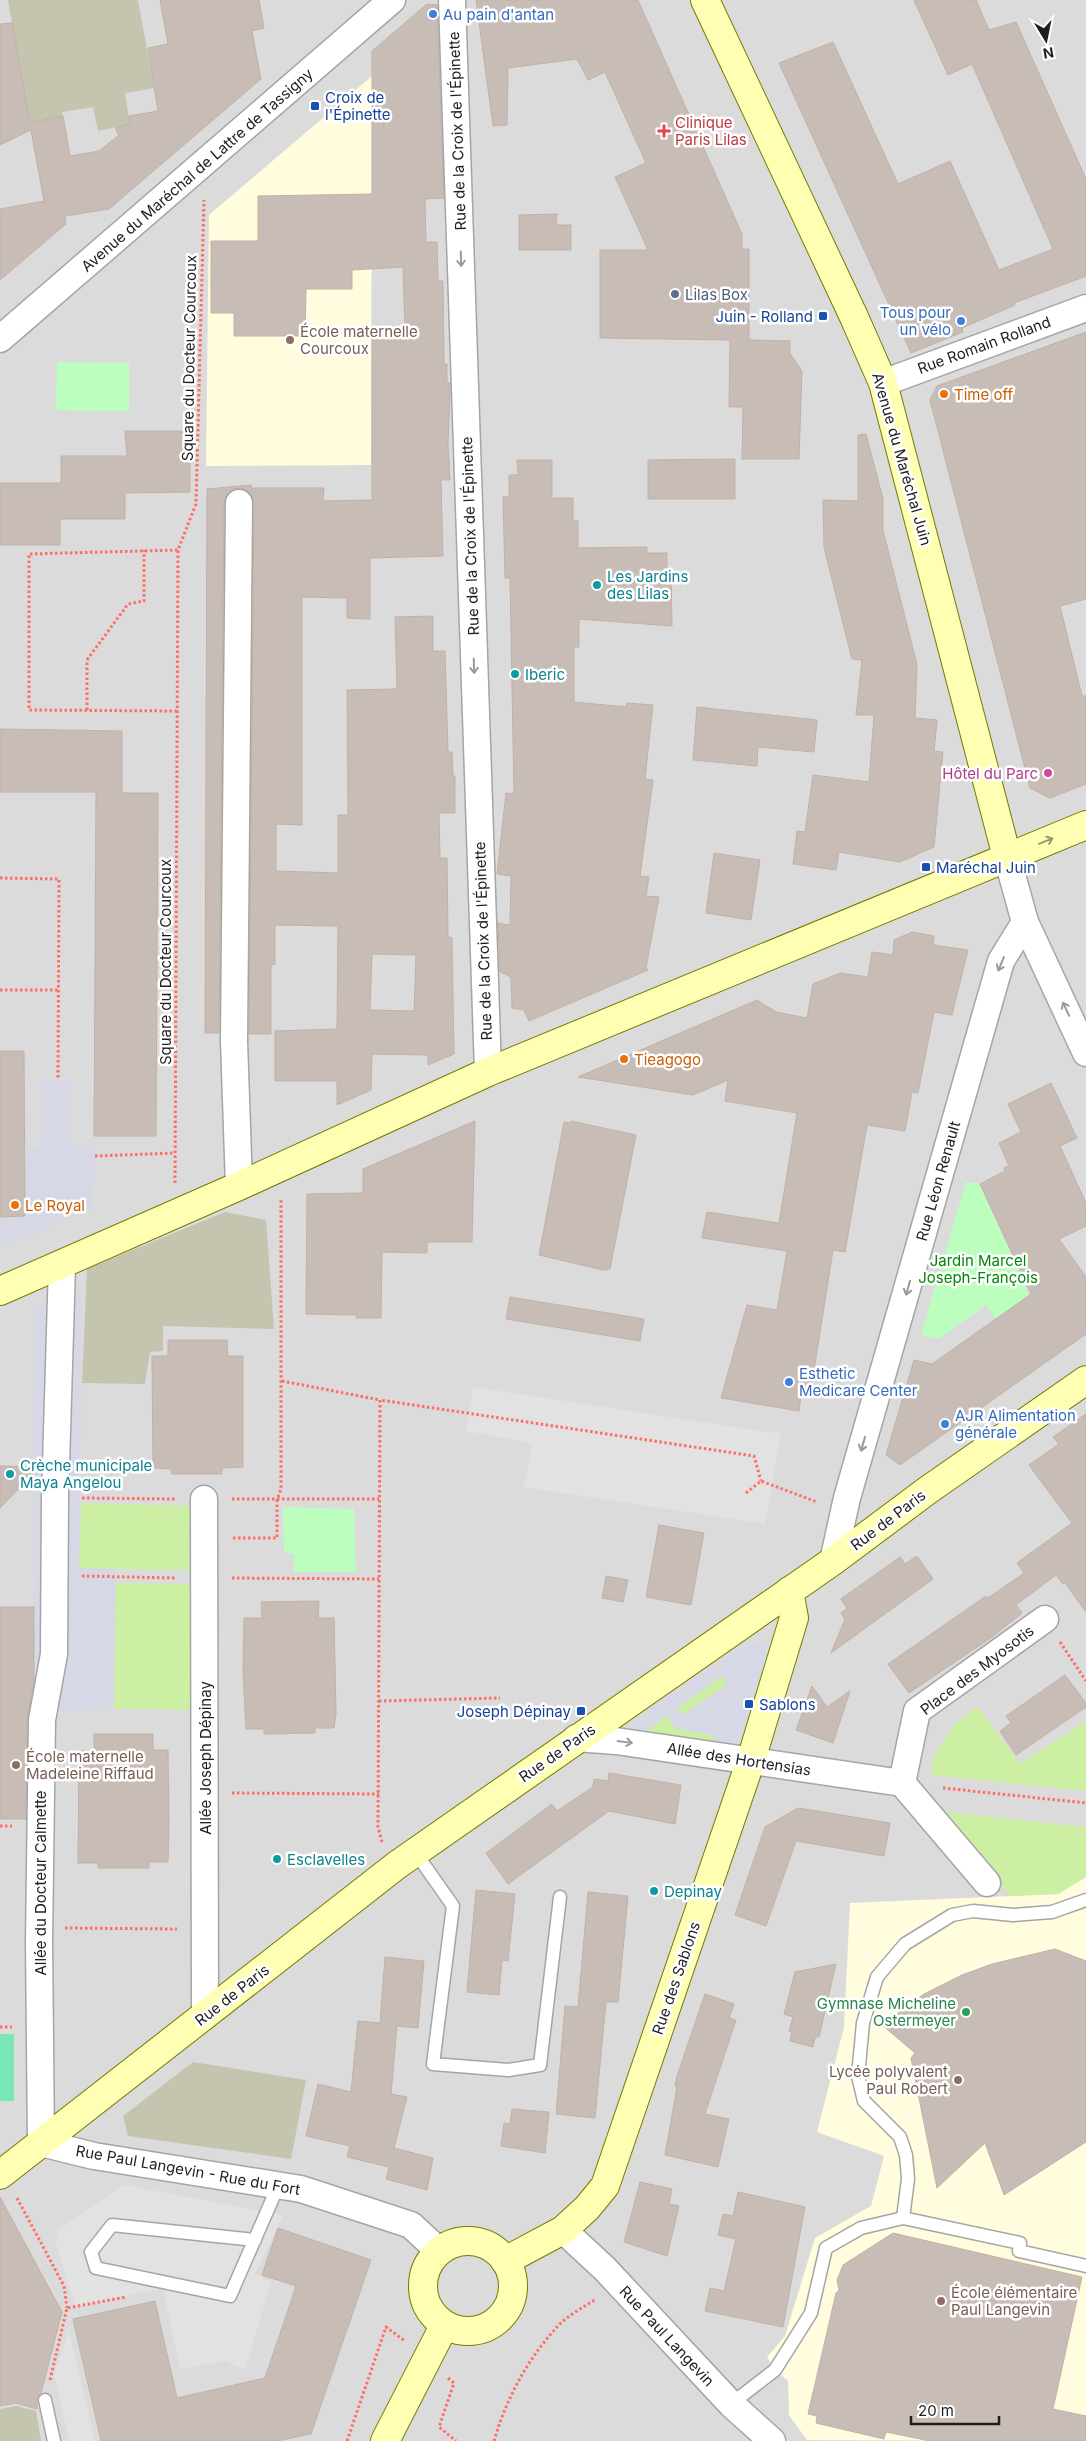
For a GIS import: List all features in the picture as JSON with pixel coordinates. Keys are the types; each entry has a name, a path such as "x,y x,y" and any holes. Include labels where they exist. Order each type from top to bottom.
{"street":[{"name":"Avenue du Maréchal de Lattre de Tassigny","path":"0,339 205,164 392,0"},
{"name":"Rue de la Croix de l'Épinette","path":"452,0 488,1072"},
{"name":"Avenue du Maréchal Juin","path":"705,0 854,317 883,383 1007,856"},
{"name":"Rue Romain Rolland","path":"883,383 1086,308"},
{"path":"239,503 234,1040 239,1186"},
{"path":"0,1291 239,1186 488,1072 1007,856 1086,825"},
{"path":"1007,856 1026,922 1086,1053"},
{"name":"Rue Léon Renault","path":"833,1561 847,1498 1001,961 1026,922"},
{"name":"Allée du Docteur Calmette","path":"41,2143 39,1928 43,1711 54,1654 55,1498 62,1265"},
{"name":"Rue de Paris","path":"6,2183 41,2143 406,1859 576,1738 833,1561 928,1490 1086,1380"},
{"name":"Allée Joseph Dépinay","path":"204,1499 205,2016"},
{"name":"Rue des Sablons","path":"505,2261 563,2230 587,2208 605,2186 751,1760 794,1618 789,1591"},
{"name":"Place des Myosotis","path":"902,1783 917,1711 1045,1619"},
{"name":"Allée des Hortensias","path":"576,1738 616,1741 902,1783"},
{"path":"902,1783 987,1883"},
{"name":"Rue Paul Langevin - Rue du Fort","path":"41,2143 94,2156 301,2188 411,2225 439,2251"},
{"name":"Rue Paul Langevin","path":"563,2230 619,2284 731,2404 772,2441"},
{"path":"456,2242 474,2242 492,2248 505,2261 512,2275 513,2290 509,2305 501,2318 488,2327 474,2331 459,2331 444,2326 428,2308 422,2294 423,2278 429,2263 439,2251 456,2242"},
{"path":"385,2441 444,2326"}],"lane":[{"path":"406,1859 453,1906 433,2064 508,2070 540,2065 560,1897"},
{"path":"903,2218 908,2179 906,2155 900,2137 864,2101 858,2076 863,2023 878,1977 905,1944 952,1915 973,1911 1013,1915 1052,1912 1086,1900"},
{"path":"255,2240 112,2225 91,2252 96,2268 230,2296 255,2240 279,2184"},
{"path":"731,2404 775,2370 811,2314 826,2248 861,2228 903,2218 1020,2243 1019,2251 1086,2266"},
{"path":"45,2400 54,2441"}],"path":[{"name":"Square du Docteur Courcoux","path":"175,1213 178,550 196,504 205,164"},
{"path":"87,710 87,660 128,604 144,601 144,550"},
{"path":"177,711 29,710 29,554 178,550"},
{"path":"0,878 59,878 58,1080"},
{"path":"0,990 59,990"},
{"path":"95,1156 175,1153"},
{"path":"204,1538 277,1538 278,1500 281,1489 282,1381 282,1217 280,1167"},
{"path":"282,1381 380,1400 754,1456 761,1481"},
{"path":"380,1400 379,1838 406,1859"},
{"path":"761,1481 817,1502 847,1498"},
{"path":"746,1493 761,1481"},
{"path":"1045,1619 1086,1681"},
{"path":"379,1701 500,1698"},
{"path":"902,1783 1086,1804"},
{"path":"205,1793 379,1794"},
{"path":"39,1928 205,1930"},
{"path":"6,2183 64,2286 67,2308 45,2400"},
{"path":"494,2441 501,2418 511,2396 541,2347 559,2325 619,2284"},
{"path":"67,2308 133,2295"},
{"path":"347,2441 386,2327 426,2358"},
{"path":"448,2434 456,2441"}],"shaded area":[{"path":"0,0 1086,0 1086,2441 0,2441"},
{"path":"8,0 138,0 154,88 125,93 130,124 98,131 93,107 62,112 63,116 30,123"},
{"name":"École maternelle Courcoux","path":"372,76 371,465 206,466 209,215"},
{"path":"71,1080 72,1146 96,1145 92,1208 0,1248 0,1221 2,1217 25,1216 26,1149 40,1148 41,1081"},
{"path":"225,1212 266,1220 274,1329 163,1326 163,1351 150,1352 145,1384 82,1383 87,1269"},
{"path":"82,1290 79,1568 115,1569 114,1709 33,1711 34,1309"},
{"path":"473,1387 781,1434 765,1524 524,1487 532,1443 466,1431"},
{"path":"750,1644 760,1645 765,1648 769,1660 746,1727 731,1744 727,1746 712,1744 714,1735 674,1728 668,1715 644,1733 636,1731 633,1724 638,1717 644,1722 653,1715 649,1709 676,1691 680,1697 688,1692 684,1685 713,1665 717,1671 723,1666 720,1661 742,1646","holes":["722,1676 727,1684 683,1715 677,1707"]},
{"path":"1086,1877 1086,2441 807,2440 789,2415 788,2381 775,2370 767,2357 785,2336 815,2238 871,2206 884,2156 817,2132 844,2027 850,1903 1058,1894"},
{"path":"193,2062 306,2080 291,2159 128,2136 123,2116"},
{"path":"124,2185 283,2215 255,2274 271,2283 245,2369 224,2361 180,2369 163,2288 75,2307 56,2243 57,2231"},
{"path":"69,2331 95,2441 69,2441 54,2374"},
{"path":"16,2406 36,2411 41,2441 0,2441 0,2409"}],"green space":[{"path":"57,362 129,363 129,411 56,410"},
{"name":"Jardin Marcel Joseph-François","path":"966,1182 980,1184 1029,1295 996,1319 986,1305 943,1336 937,1338 921,1335"},
{"path":"81,1503 199,1506 199,1570 79,1569"},
{"path":"283,1507 354,1509 356,1572 294,1572 294,1554 284,1553"},
{"path":"116,1583 201,1584 199,1710 114,1709"},
{"path":"722,1676 728,1684 683,1715 677,1708"},
{"path":"977,1706 1020,1764 1086,1721 1086,1791 931,1775 934,1755 954,1726"},
{"path":"668,1715 674,1728 714,1736 712,1744 644,1733"},
{"path":"938,1811 1086,1827 1086,1877 1058,1894 1011,1896"},
{"path":"0,2034 14,2034 14,2101 0,2101"}],"building":[{"path":"160,0 259,0 264,28 252,31 261,79 109,209 65,216 66,224 0,280 0,209 44,201 31,130 0,145 0,24 12,23 30,123 63,116 70,156 99,151 119,135 115,128 130,124 129,116 158,111 148,48 168,44"},
{"path":"476,0 638,0 742,234 742,249 749,249 749,340 790,341 790,353 802,371 799,459 742,459 743,407 729,407 730,340 600,338 600,250 648,250 615,177 646,163 605,72 588,80 577,59 508,68 507,125 493,126"},
{"path":"914,0 976,0 989,30 1016,22 1086,179 1086,276 1014,303 1015,305 962,328 963,332 911,353 779,63 833,42 898,184 950,161 999,270 1053,249 972,64 948,75"},
{"path":"427,4 437,5 444,198 425,199 426,242 437,242 438,281 443,281 444,364 447,364 447,383 450,383 448,443 450,480 441,480 443,556 370,558 370,619 347,618 347,598 302,597 302,825 276,824 276,871 338,873 338,815 348,815 347,690 397,689 395,617 433,616 433,651 445,651 448,752 452,752 453,776 455,776 455,813 439,813 440,858 447,858 448,937 452,938 454,1054 428,1065 428,1055 372,1054 371,1090 337,1105 337,1081 275,1081 275,1031 337,1029 338,926 275,925 275,964 271,965 271,1034 249,1034 254,503 252,495 240,488 231,490 226,496 224,503 219,1033 205,1033 207,489 251,485 251,488 324,488 323,501 372,500 372,331 405,330 403,267 352,270 352,289 306,289 305,336 234,336 234,313 211,313 211,241 258,241 258,196 372,194 372,51","holes":["372,954 416,955 414,1011 370,1010"]},
{"path":"557,214 556,225 571,225 571,250 519,250 519,215"},
{"path":"1086,332 1086,599 1060,606 1082,696 1086,696 1086,784 1050,798 1030,788 930,400 937,386"},
{"path":"125,431 190,431 190,492 125,493 125,519 60,519 60,545 0,545 0,483 61,483 61,456 127,456"},
{"path":"866,434 883,499 883,530 917,665 915,718 937,720 934,751 943,752 934,847 900,862 839,852 836,870 793,864 797,831 805,832 813,775 869,782 874,715 856,715 862,660 852,659 824,547 823,500 858,501 858,435"},
{"path":"735,459 735,499 648,499 648,460"},
{"path":"517,460 552,460 552,498 573,498 573,521 578,521 578,548 647,547 647,553 667,553 667,572 671,572 672,626 579,619 579,647 574,647 574,702 626,707 627,703 653,705 645,779 653,780 640,876 649,877 646,896 659,897 646,968 648,970 529,1021 524,1010 512,1008 511,977 500,972 498,923 510,925 511,876 497,874 506,793 514,794 510,578 505,578 503,497 509,497 509,475 518,475"},
{"path":"697,707 817,720 814,752 758,747 757,766 693,760"},
{"path":"0,729 122,731 122,793 158,793 156,1136 94,1136 96,792 0,792"},
{"path":"714,853 760,860 751,920 706,913"},
{"path":"912,932 934,936 933,945 968,950 952,1015 934,1012 918,1093 912,1092 905,1131 867,1125 845,1252 833,1250 810,1396 801,1394 799,1411 721,1398 747,1305 777,1310 787,1251 702,1238 707,1212 779,1223 797,1113 725,1101 728,1080 693,1095 578,1077 757,1000 776,1012 807,1018 813,984 840,973 868,977 872,952 893,955 894,940"},
{"path":"0,1051 24,1051 25,1216 0,1217"},
{"path":"1051,1083 1077,1138 1060,1146 1086,1203 1086,1226 1059,1239 1086,1277 1086,1334 900,1465 886,1455 914,1360 932,1364 1031,1294 980,1184 1005,1171 1004,1168 1009,1166 999,1143 1021,1132 1008,1104"},
{"path":"475,1121 472,1242 427,1242 427,1253 382,1252 381,1318 356,1318 357,1315 306,1314 307,1194 363,1193 363,1169"},
{"path":"571,1121 636,1135 610,1269 603,1270 539,1255 564,1122 571,1123"},
{"path":"510,1297 644,1319 640,1341 506,1319"},
{"path":"168,1340 227,1340 228,1356 243,1356 243,1467 222,1468 222,1474 172,1474 171,1469 153,1468 152,1356 168,1356"},
{"path":"1086,1414 1086,1612 1065,1583 1063,1584 1056,1575 1016,1605 1022,1613 992,1637 909,1693 888,1664 986,1596 988,1598 1024,1573 1017,1563 1072,1523 1029,1465 1059,1444 1053,1437"},
{"path":"0,1466 40,1467 0,1508"},
{"path":"659,1525 704,1533 691,1605 646,1597"},
{"path":"917,1556 933,1579 831,1653 845,1619 841,1613 847,1608 841,1599 900,1557 905,1564"},
{"path":"606,1576 628,1580 623,1602 602,1598"},
{"path":"319,1601 318,1618 334,1618 336,1714 334,1728 315,1728 315,1733 264,1734 264,1729 246,1729 243,1672 244,1618 262,1618 261,1602"},
{"name":"École maternelle Madeleine Riffaud","path":"0,1607 34,1607 34,1682 27,1720 26,1819 0,1819"},
{"path":"1065,1675 1086,1703 1086,1707 1016,1755 1000,1731 1011,1723 1006,1716"},
{"path":"812,1686 827,1707 850,1691 833,1743 796,1730"},
{"path":"94,1734 153,1734 153,1750 168,1750 168,1862 149,1862 149,1868 98,1868 98,1863 78,1863 79,1751 94,1751"},
{"path":"609,1773 681,1785 675,1824 609,1811 508,1884 486,1853 552,1804 557,1811 593,1787 594,1779 608,1781"},
{"path":"798,1808 890,1823 884,1856 796,1841 766,1926 735,1915 765,1827"},
{"path":"476,1890 515,1894 508,1961 502,1960 499,1995 467,1992"},
{"path":"588,1892 628,1896 618,2002 606,2002 595,2118 556,2114 565,2006 578,2007"},
{"path":"1055,1949 1086,1961 1086,2142 1004,2195 985,2143 937,2188 911,2058 915,2053 882,2025 924,1994 962,1975 992,1964"},
{"path":"385,1957 424,1961 418,2028 397,2026 391,2094 407,2097 394,2148 433,2158 427,2190 386,2179 389,2167 347,2157 350,2146 306,2136 318,2084 351,2092 358,2021 380,2023"},
{"path":"836,1964 819,2037 815,2037 813,2047 790,2041 792,2031 789,2031 793,2017 784,2014 795,1972"},
{"path":"705,1994 734,2004 729,2018 736,2020 705,2114 729,2119 718,2167 665,2155 677,2087 675,2086 677,2076"},
{"path":"512,2109 549,2112 545,2153 501,2146 504,2123 510,2124"},
{"path":"640,2182 672,2189 669,2204 679,2206 667,2256 624,2242"},
{"path":"738,2192 805,2207 783,2327 705,2311 710,2288 724,2291 736,2239 718,2235 723,2214 733,2216"},
{"path":"0,2197 62,2312 41,2393 37,2398 37,2409 16,2403 0,2406"},
{"path":"278,2228 371,2260 311,2434 277,2441 101,2441 73,2319 155,2301 177,2398 265,2378 296,2286 262,2275"},
{"name":"École élémentaire Paul Langevin","path":"893,2233 1082,2277 1053,2409 1086,2416 1086,2441 930,2441 886,2432 884,2439 816,2423 817,2416 808,2414 836,2293 839,2290 837,2280 843,2265"}],"place":[{"name":"Au pain d'antan","path":"433,14"},
{"name":"Croix de l'Épinette","path":"315,106"},
{"name":"Clinique Paris Lilas","path":"664,131"},
{"name":"Lilas Box","path":"675,294"},
{"name":"Juin - Rolland","path":"823,316"},
{"name":"Tous pour un vélo","path":"961,321"},
{"name":"École maternelle Courcoux","path":"290,340"},
{"name":"Time off","path":"944,394"},
{"name":"Les Jardins des Lilas","path":"597,585"},
{"name":"Iberic","path":"515,674"},
{"name":"Hôtel du Parc","path":"1048,773"},
{"name":"Maréchal Juin","path":"926,867"},
{"name":"Tieagogo","path":"624,1059"},
{"name":"Le Royal","path":"15,1205"},
{"name":"Esthetic Medicare Center","path":"789,1382"},
{"name":"AJR Alimentation générale","path":"945,1424"},
{"name":"Crèche municipale Maya Angelou","path":"10,1474"},
{"name":"Sablons","path":"749,1704"},
{"name":"Joseph Dépinay","path":"581,1711"},
{"name":"École maternelle Madeleine Riffaud","path":"16,1765"},
{"name":"Esclavelles","path":"277,1859"},
{"name":"Depinay","path":"654,1891"},
{"name":"Gymnase Micheline Ostermeyer","path":"966,2012"},
{"name":"Lycée polyvalent Paul Robert","path":"958,2080"},
{"name":"École élémentaire Paul Langevin","path":"941,2301"}]}
